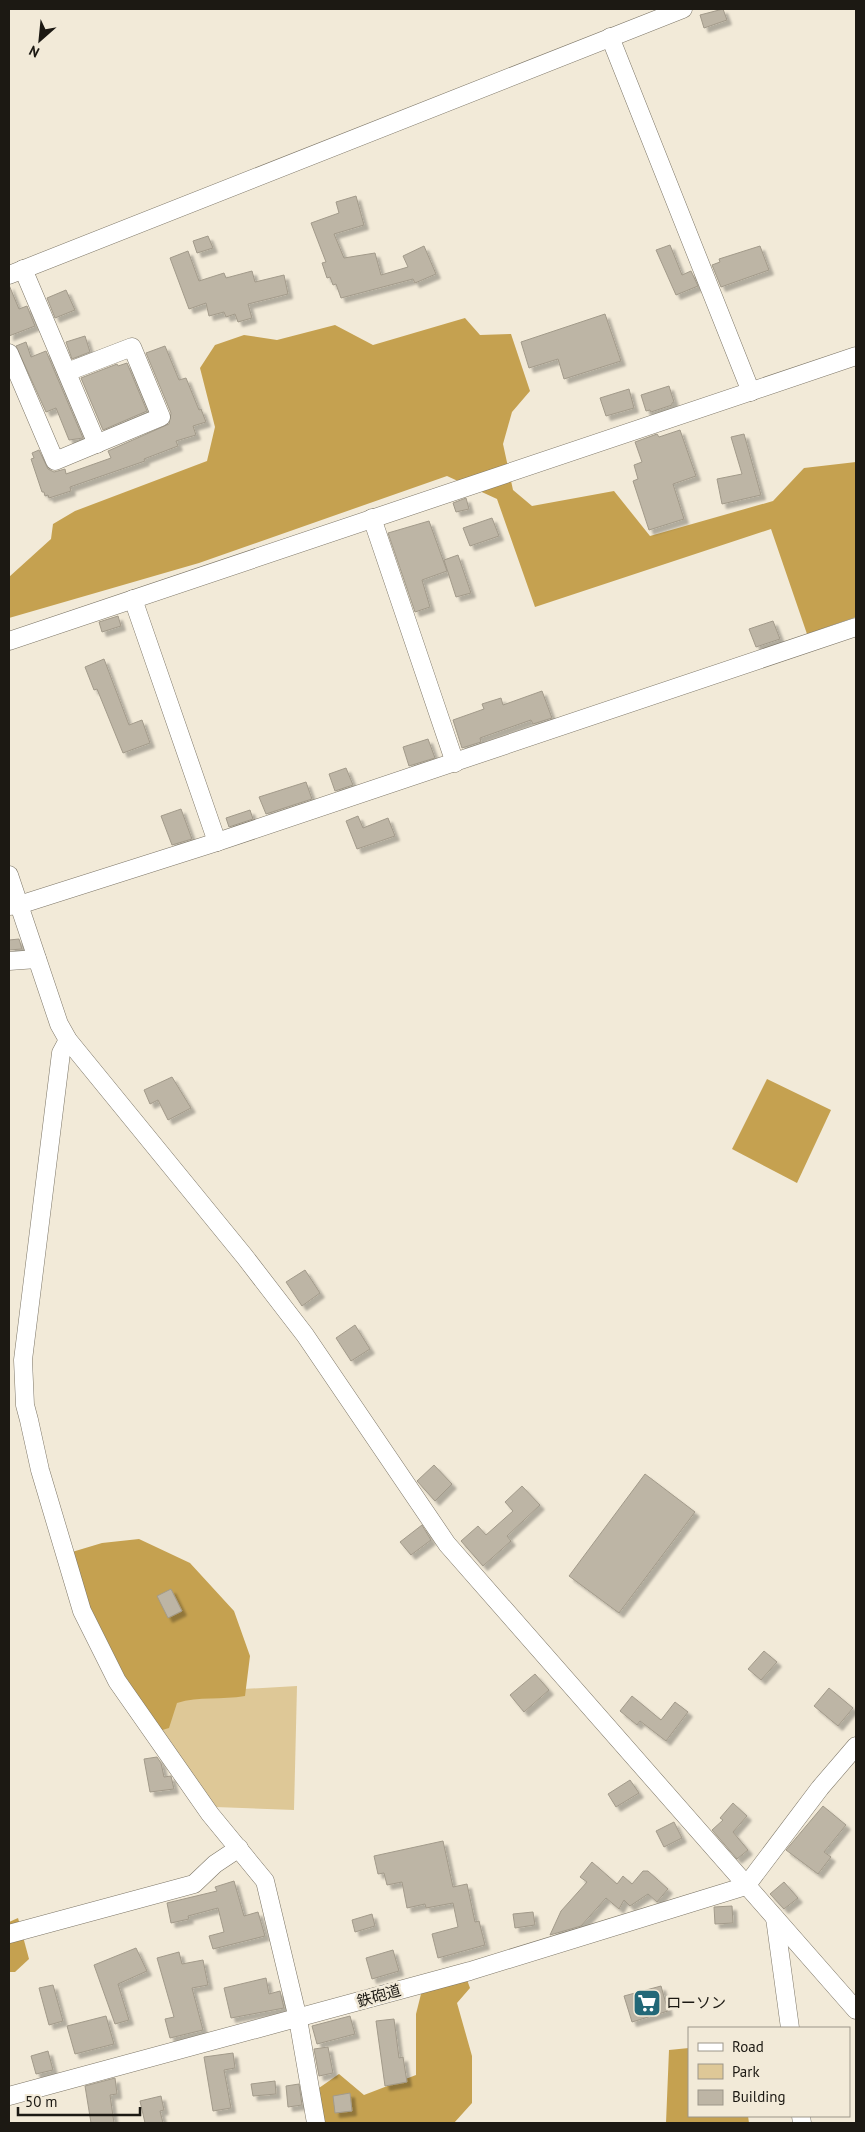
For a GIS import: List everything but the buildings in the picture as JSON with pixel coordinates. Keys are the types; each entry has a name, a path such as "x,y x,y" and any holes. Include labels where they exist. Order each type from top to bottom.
{"street":[{"path":"97,444 67,372 16,272 683,9"},
{"path":"610,37 751,392"},
{"path":"9,353 55,460 161,417 132,347 67,372"},
{"path":"9,641 856,356"},
{"path":"372,518 455,763"},
{"path":"133,599 217,842"},
{"path":"14,905 217,842 856,628"},
{"path":"9,875 14,905 37,959 59,1024 68,1040 233,1242 305,1335 447,1544 856,2010"},
{"path":"9,960 37,959"},
{"path":"68,1040 61,1053 23,1360 25,1405 40,1470 82,1611 116,1681 210,1814 266,1881 298,2019 316,2123"},
{"path":"746,1886 820,1788 856,1746"},
{"path":"9,1934 194,1884 215,1864 239,1848"},
{"name":"鉄砲道","path":"9,2096 470,1971 746,1886"},
{"path":"776,1918 790,2027"}],"green space":[{"path":"297,1686 294,1810 215,1807 135,1695"}],"shaded area":[{"path":"465,318 480,335 511,334 530,391 512,412 503,444 513,490 532,506 614,491 650,536 773,501 804,468 856,462 856,617 807,634 771,529 535,607 497,499 447,476 199,563 9,618 9,577 51,539 53,524 75,511 207,461 215,427 200,368 215,345 244,335 277,340 335,325 373,345"},
{"path":"767,1079 831,1110 797,1183 732,1149"},
{"path":"139,1539 190,1563 234,1611 250,1656 245,1696 177,1703 169,1728 159,1731 124,1676 89,1608 72,1552 102,1543"},
{"path":"18,1918 29,1959 15,1972 9,1972 9,1922"},
{"path":"466,1977 470,1988 457,2003 472,2056 472,2103 454,2123 324,2123 319,2088 339,2074 364,2095 416,2075 416,2014 422,1990"},
{"path":"688,2048 688,2117 748,2117 749,2123 666,2123 669,2050"}],"place":[{"name":"ローソン","path":"647,2003"}]}
